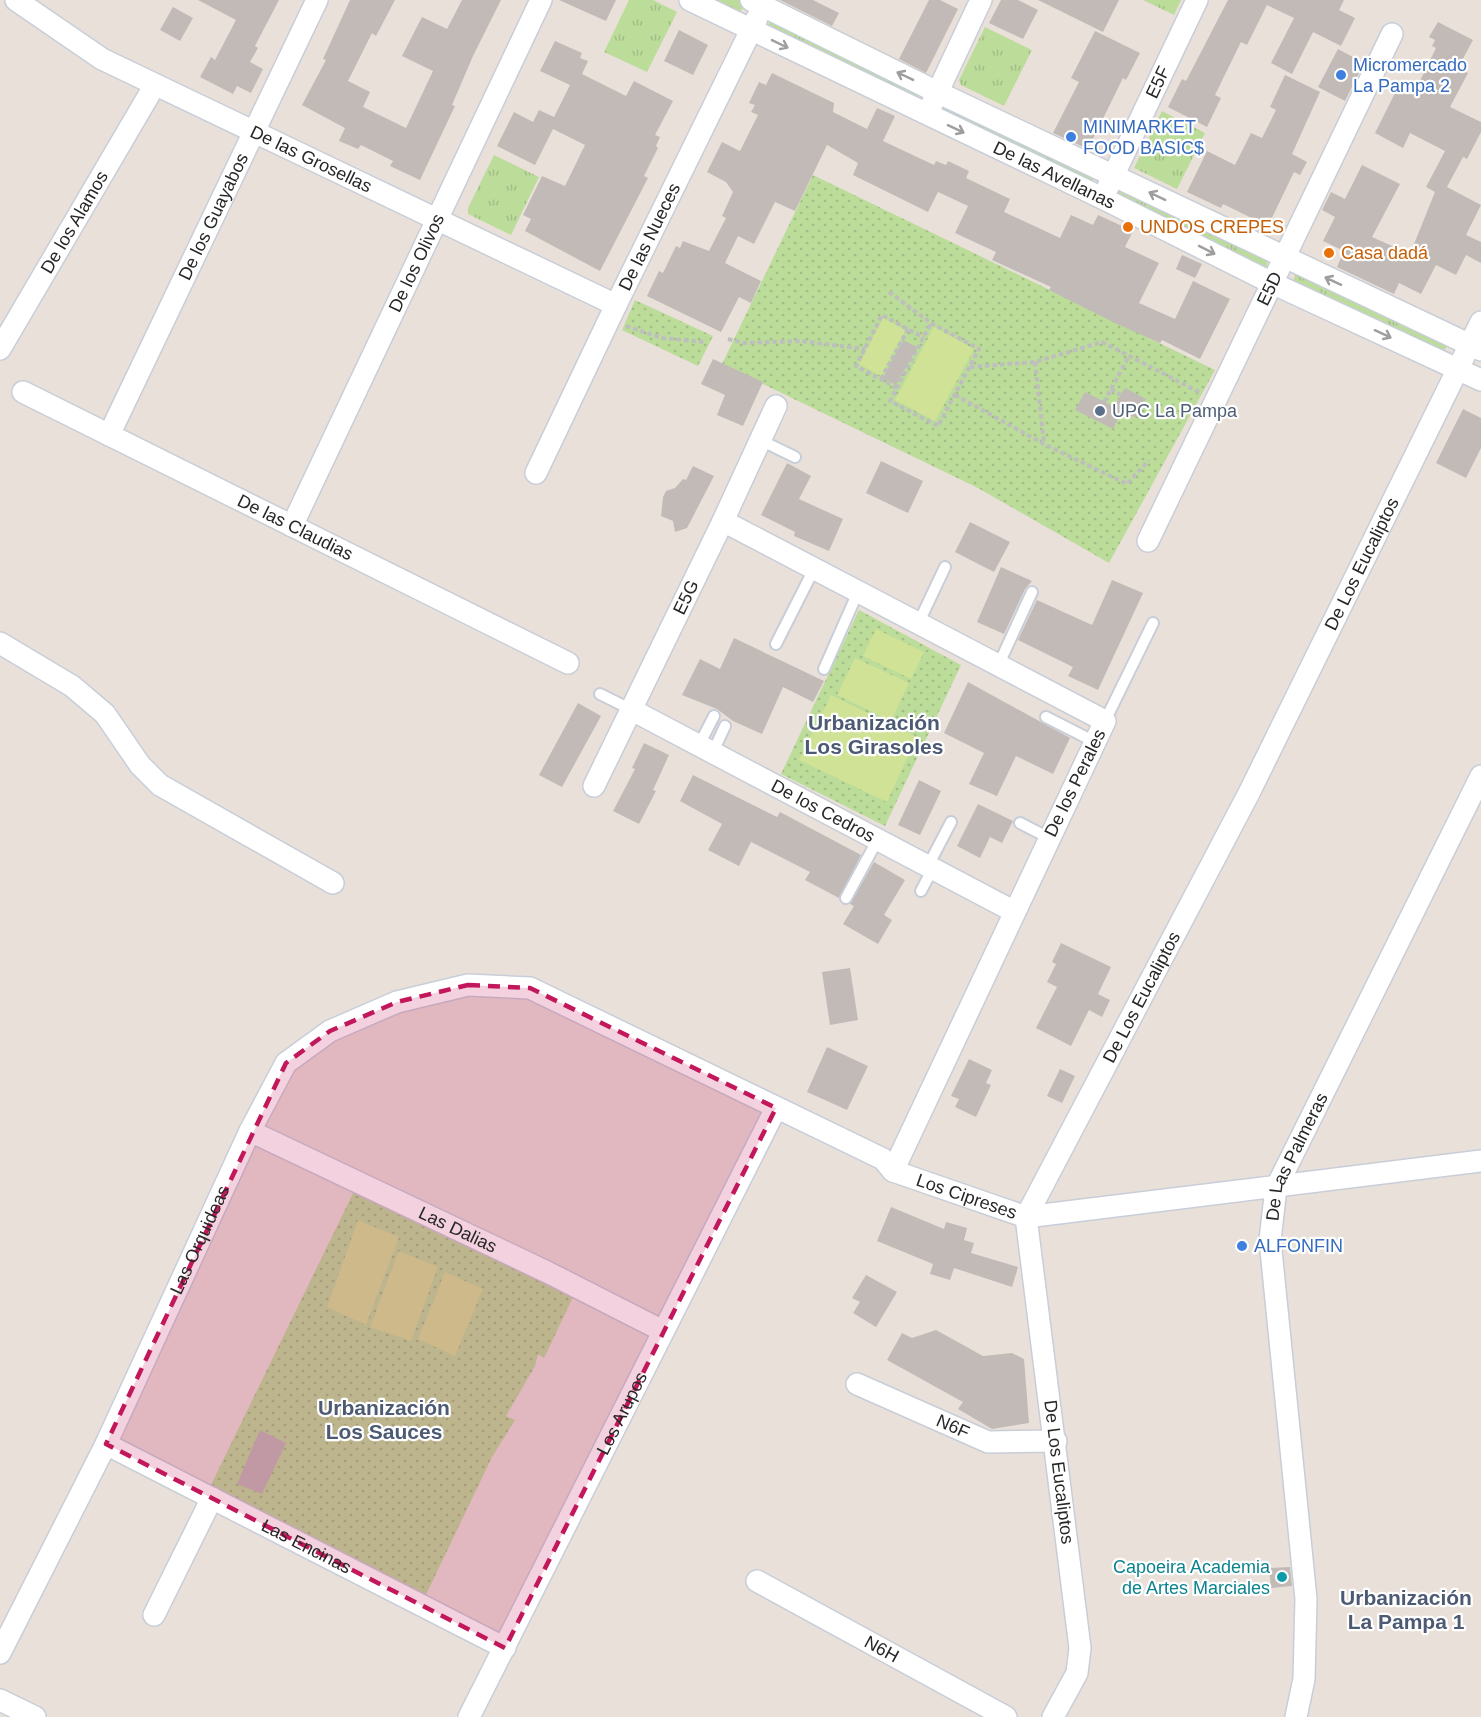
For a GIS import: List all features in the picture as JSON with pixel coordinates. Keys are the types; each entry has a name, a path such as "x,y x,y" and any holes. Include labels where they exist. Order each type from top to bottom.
{"street":[{"name":"De las Grosellas","path":"15,0 102,59 436,219 612,313"},
{"name":"De los Guayabos","path":"109,435 317,0"},
{"name":"De los Olivos","path":"292,526 541,0"},
{"name":"De las Avellanas","path":"690,0 927,116 1102,198 1272,283 1481,380"},
{"path":"927,116 981,0"},
{"name":"E5F","path":"1102,198 1197,0"},
{"name":"De las Avellanas","path":"760,2 938,92 1114,174 1284,258 1476,347"},
{"name":"De las Nueces","path":"536,473 752,29 760,2"},
{"name":"E5D","path":"1148,541 1392,34"},
{"name":"De los Alamos","path":"0,349 149,95"},
{"name":"De Los Eucaliptos","path":"1053,1717 1077,1673 1080,1648 1056,1441 1026,1217 1249,793 1457,368 1476,347 1481,322"},
{"name":"De las Claudias","path":"23,392 568,663"},
{"name":"E5G","path":"594,786 723,521 776,406"},
{"name":"De los Perales","path":"723,521 1105,721 1013,911 893,1171"},
{"path":"0,644 72,686 105,714 140,765 160,784 333,883"},
{"name":"De los Cedros","path":"632,710 1013,911"},
{"name":"De Las Palmeras","path":"1296,1717 1304,1679 1306,1599 1270,1240 1276,1188 1481,776"},
{"name":"Las Orquideas","path":"0,1653 106,1444 250,1131 285,1063 330,1031 396,1002 468,985 530,988"},
{"name":"Los Cipreses","path":"530,988 884,1159 893,1171 1026,1217 1481,1161"},
{"name":"Los Arupos","path":"469,1717 776,1108"},
{"name":"Las Dalias","path":"250,1131 547,1272 663,1331"},
{"name":"N6F","path":"857,1384 988,1442 1056,1441"},
{"name":"Las Encinas","path":"106,1444 505,1648"},
{"path":"154,1615 212,1498"},
{"name":"N6H","path":"757,1581 1006,1717"},
{"path":"0,1700 35,1717"}],"lane":[{"path":"760,440 795,457"},
{"path":"918,624 945,567"},
{"path":"776,644 814,569"},
{"path":"824,669 858,592"},
{"path":"998,666 1032,592"},
{"path":"1105,721 1153,623"},
{"path":"600,694 632,710"},
{"path":"706,749 714,716"},
{"path":"1046,717 1095,742"},
{"path":"706,749 725,726"},
{"path":"921,891 951,822"},
{"path":"1020,823 1048,838"},
{"path":"846,898 878,839"}],"path":[{"path":"889,292 931,323 979,349 938,426 890,401 931,323"},
{"path":"612,313 662,338 704,342"},
{"path":"897,388 856,366 882,315 924,338"},
{"path":"881,379 908,329"},
{"path":"728,339 744,343 800,341 865,349"},
{"path":"970,367 1035,362 1102,342 1216,400"},
{"path":"1104,402 1129,356"},
{"path":"1035,362 1044,444"},
{"path":"1111,389 1121,395"},
{"path":"955,395 1044,444 1127,484 1149,460"}],"highlighted area":[{"path":"468,985 530,988 776,1108 505,1648 106,1444 286,1063 330,1031 397,1002"}],"green space":[{"path":"629,0 653,0 677,12 647,72 604,52"},
{"path":"704,0 739,0 743,8 738,14"},
{"path":"1143,0 1181,0 1174,15"},
{"path":"771,18 919,94 914,100 767,28"},
{"path":"985,27 1032,50 1004,106 961,85 959,80"},
{"path":"944,105 1095,178 1090,183 941,111"},
{"path":"1162,111 1205,133 1177,189 1134,168"},
{"path":"494,155 539,177 511,235 468,214 468,208"},
{"path":"813,175 1215,370 1109,563 978,488 722,364"},
{"path":"1119,189 1268,260 1266,269 1116,195"},
{"path":"1299,273 1446,341 1446,348 1442,352 1293,283 1295,275"},
{"path":"635,300 713,336 698,366 622,330"},
{"path":"883,318 906,330 881,376 859,364"},
{"path":"934,327 974,349 935,421 895,400"},
{"path":"859,610 961,665 885,826 781,774"},
{"path":"876,629 924,652 911,679 863,656"},
{"path":"855,658 909,683 891,721 837,695"},
{"path":"831,695 917,737 887,802 799,760"},
{"path":"358,1183 573,1297 544,1358 538,1354 535,1366 506,1416 515,1420 492,1457 424,1599 209,1489"},
{"path":"358,1220 399,1237 366,1325 327,1307"},
{"path":"399,1251 438,1267 411,1341 370,1327"},
{"path":"445,1272 483,1289 455,1356 418,1339"}],"building":[{"path":"198,0 279,0 255,46 258,48 250,62 263,69 251,93 237,86 233,94 200,77 211,57 215,60 236,20"},
{"path":"350,0 395,0 376,36 372,33 348,81 370,92 363,107 406,128 433,71 402,56 422,17 447,29 462,0 501,0 473,56 452,105 455,106 420,180 390,166 393,161 361,145 358,149 339,141 345,128 302,105 326,60 323,59"},
{"path":"559,0 616,0 606,21"},
{"path":"780,0 813,0 839,13 832,26"},
{"path":"929,0 940,0 958,9 926,73 899,59"},
{"path":"1001,0 1018,0 1038,10 1023,39 989,23"},
{"path":"1038,0 1119,0 1103,32"},
{"path":"1228,0 1344,0 1339,10 1355,18 1341,46 1313,32 1292,74 1271,63 1294,18 1267,5 1247,45 1241,42 1215,95 1221,98 1207,127 1168,107 1182,79 1186,81"},
{"path":"173,7 193,18 180,41 160,30"},
{"path":"1438,22 1473,40 1458,68 1468,73 1450,107 1481,122 1481,132 1467,159 1463,157 1447,187 1481,205 1466,235 1481,242 1481,263 1466,255 1456,275 1436,265 1421,294 1399,283 1394,294 1337,267 1344,251 1323,241 1335,217 1322,210 1331,192 1345,199 1362,165 1400,184 1372,237 1410,254 1435,192 1426,187 1445,151 1410,133 1403,148 1375,133 1398,87 1413,95 1436,48 1432,46 1435,40 1429,37"},
{"path":"679,30 708,45 693,75 664,61"},
{"path":"1095,31 1140,53 1126,80 1123,78 1088,149 1053,133 1079,82 1071,78"},
{"path":"555,41 582,53 580,58 588,61 582,74 626,96 634,81 673,101 655,135 660,137 656,146 658,148 644,176 648,178 600,271 525,231 531,219 523,215 542,176 565,186 585,145 553,129 535,165 497,146 514,112 533,122 539,110 554,117 570,85 540,71"},
{"name":"Micromercado La Pampa 2","path":"1338,49 1364,63 1345,101 1318,87"},
{"path":"772,73 834,103 833,112 867,129 877,108 895,116 883,141 934,165 936,161 946,165 948,161 969,171 966,178 1010,199 1004,212 1060,238 1071,215 1093,225 1098,215 1133,231 1125,247 1159,263 1139,303 1175,319 1193,281 1230,299 1200,359 1162,340 1160,343 1117,324 1049,290 1051,287 992,260 996,252 955,233 968,206 938,192 928,212 853,175 858,163 827,145 795,211 775,202 754,244 738,236 725,263 761,281 751,303 739,297 721,332 647,296 659,271 663,273 676,246 680,248 683,241 709,251 726,218 722,216 733,192 726,182 707,172 722,142 740,151 758,115 751,112 755,105 749,103 759,82 766,85"},
{"path":"1285,75 1320,92 1292,154 1307,162 1300,175 1294,172 1268,226 1223,204 1221,208 1187,192 1207,151 1235,165 1251,133 1262,138 1276,110 1270,107"},
{"path":"1182,255 1202,264 1195,278 1176,269"},
{"path":"903,340 917,347 896,385 883,378"},
{"path":"713,359 763,382 743,426 717,415 725,395 701,384"},
{"path":"1125,388 1146,399 1136,418 1122,411 1113,429 1075,410 1085,392 1114,407"},
{"path":"1463,409 1481,418 1481,448 1466,478 1436,463"},
{"path":"881,461 923,481 908,513 866,493"},
{"path":"787,463 811,476 799,499 843,519 829,551 794,536 795,532 761,515"},
{"path":"693,466 714,476 687,528 675,532 673,521 661,516 663,497 666,491 675,488 683,479 686,480"},
{"path":"970,522 1010,542 994,572 955,552"},
{"path":"1001,567 1032,581 1025,589 1004,634 977,622"},
{"path":"1112,580 1143,593 1098,690 1068,676 1073,667 1018,640 1037,600 1092,625"},
{"path":"734,638 824,681 813,702 783,687 762,734 733,721 717,709 682,695 700,659 720,669"},
{"path":"968,682 1070,738 1053,774 1016,756 997,796 969,784 984,753 944,733"},
{"path":"578,703 601,716 562,787 539,775"},
{"path":"644,743 669,755 653,790 656,791 639,824 613,811 635,769 632,768"},
{"path":"693,775 777,817 780,812 861,855 839,898 805,880 810,872 751,842 739,866 708,850 722,824 680,801"},
{"path":"919,780 941,791 920,835 898,825"},
{"path":"978,804 1013,821 1002,843 990,837 980,858 957,846"},
{"path":"874,862 905,880 884,915 892,920 878,944 843,924 854,906 850,904"},
{"path":"1061,943 1111,967 1098,994 1110,1000 1102,1017 1089,1010 1071,1046 1036,1028 1057,987 1047,982 1056,964 1052,962"},
{"path":"850,968 858,1020 830,1025 822,972"},
{"path":"827,1047 868,1066 847,1110 807,1092"},
{"path":"969,1059 992,1070 986,1083 991,1085 976,1117 955,1107 959,1099 951,1096"},
{"path":"1060,1069 1075,1076 1062,1103 1047,1096"},
{"path":"891,1207 944,1229 946,1222 967,1228 964,1240 974,1243 971,1253 1018,1267 1012,1287 954,1268 950,1280 930,1274 933,1264 877,1241"},
{"path":"866,1275 897,1292 876,1327 853,1313 860,1302 852,1298"},
{"path":"936,1330 983,1356 1012,1353 1024,1359 1029,1423 992,1429 958,1409 963,1402 887,1360 902,1333 912,1338"},
{"path":"260,1430 286,1443 262,1494 237,1484"},
{"name":"Capoeira Academia de Artes Marciales","path":"1290,1567 1292,1586 1271,1588 1269,1568"}],"place":[{"name":"Micromercado La Pampa 2","path":"1341,75"},
{"name":"MINIMARKET FOOD BASIC$","path":"1071,137"},
{"name":"UNDOS CREPES","path":"1128,227"},
{"name":"Casa dadá","path":"1329,253"},
{"name":"UPC La Pampa","path":"1100,411"},
{"name":"ALFONFIN","path":"1242,1246"},
{"name":"Capoeira Academia de Artes Marciales","path":"1282,1577"}],"district":[{"name":"Urbanización Los Girasoles","path":"874,734"},
{"name":"Urbanización Los Sauces","path":"384,1419"},
{"name":"Urbanización La Pampa 1","path":"1406,1609"}]}
